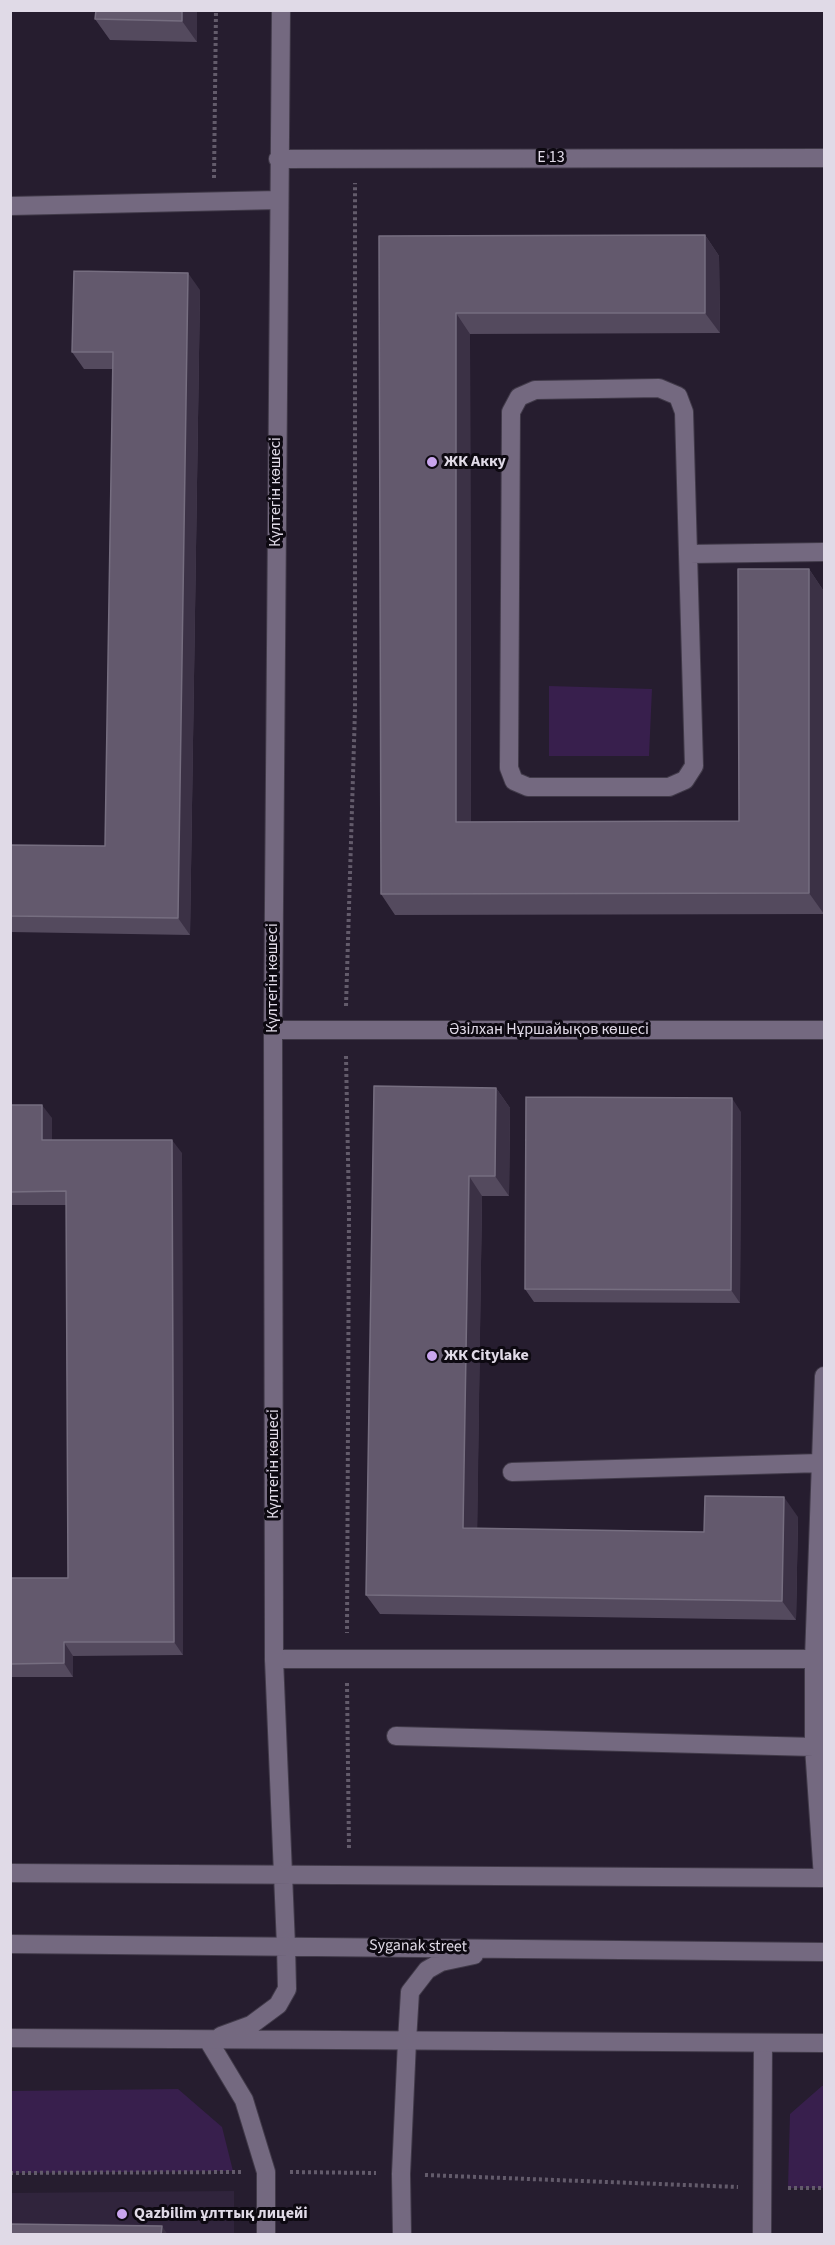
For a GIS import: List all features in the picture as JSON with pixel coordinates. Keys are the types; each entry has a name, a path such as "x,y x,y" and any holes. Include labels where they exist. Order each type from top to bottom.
{"street":[{"name":"Күлтегін көшесі","path":"208,2040 251,2025 278,2005 287,1989 274,1659 273,1030 278,159 281,10"},
{"name":"E 13","path":"278,159 825,158"},
{"path":"10,206 278,200"},
{"path":"659,388 678,396 684,412 689,554 694,766 686,780 669,787 528,787 514,781 510,768 511,412 519,398 535,390 659,388"},
{"path":"689,554 825,552"},
{"name":"Әзілхан Нұршайықов көшесі","path":"273,1030 825,1030"},
{"path":"10,1873 824,1878 814,1747 814,1659 825,1376"},
{"path":"512,1472 821,1463"},
{"path":"274,1659 814,1659"},
{"path":"396,1736 814,1747"},
{"name":"Syganak street","path":"10,1944 825,1952"},
{"path":"402,2235 401,2174 410,1992 427,1970 441,1962 511,1948"},
{"path":"10,2038 825,2043"},
{"path":"208,2040 244,2100 266,2172 266,2235"},
{"path":"762,2235 763,2043"}],"path":[{"path":"214,201 216,10"},
{"path":"349,1849 347,1659 349,1209 345,1030 355,710 355,158"}],"shaded area":[{"path":"549,686 652,689 649,756 549,756"},
{"path":"824,2086 824,2188 788,2188 790,2114"},
{"path":"178,2089 222,2127 233,2171 11,2173 11,2091"},
{"name":"Qazbilim ұлттық лицейі","path":"234,2191 234,2234 11,2234 10,2193"}],"building":[{"path":"96,10 182,10 182,21 95,19"},
{"name":"ЖК Акку","path":"705,235 705,313 456,313 456,822 739,821 738,569 809,569 809,893 381,894 379,236"},
{"path":"74,271 188,273 178,918 10,916 10,845 105,846 113,352 72,352"},
{"name":"ЖК Citylake","path":"374,1086 496,1088 495,1176 469,1176 463,1528 704,1532 705,1496 784,1497 782,1601 366,1595"},
{"path":"526,1097 732,1098 731,1290 525,1289"},
{"path":"10,1105 42,1105 42,1140 172,1140 174,1642 64,1642 64,1663 10,1664 10,1578 68,1578 66,1191 10,1192"},
{"path":"10,2224 162,2226 161,2235 10,2235"}],"place":[{"name":"ЖК Акку","path":"432,462"},
{"name":"ЖК Citylake","path":"432,1356"},
{"name":"Qazbilim ұлттық лицейі","path":"122,2214"}]}
